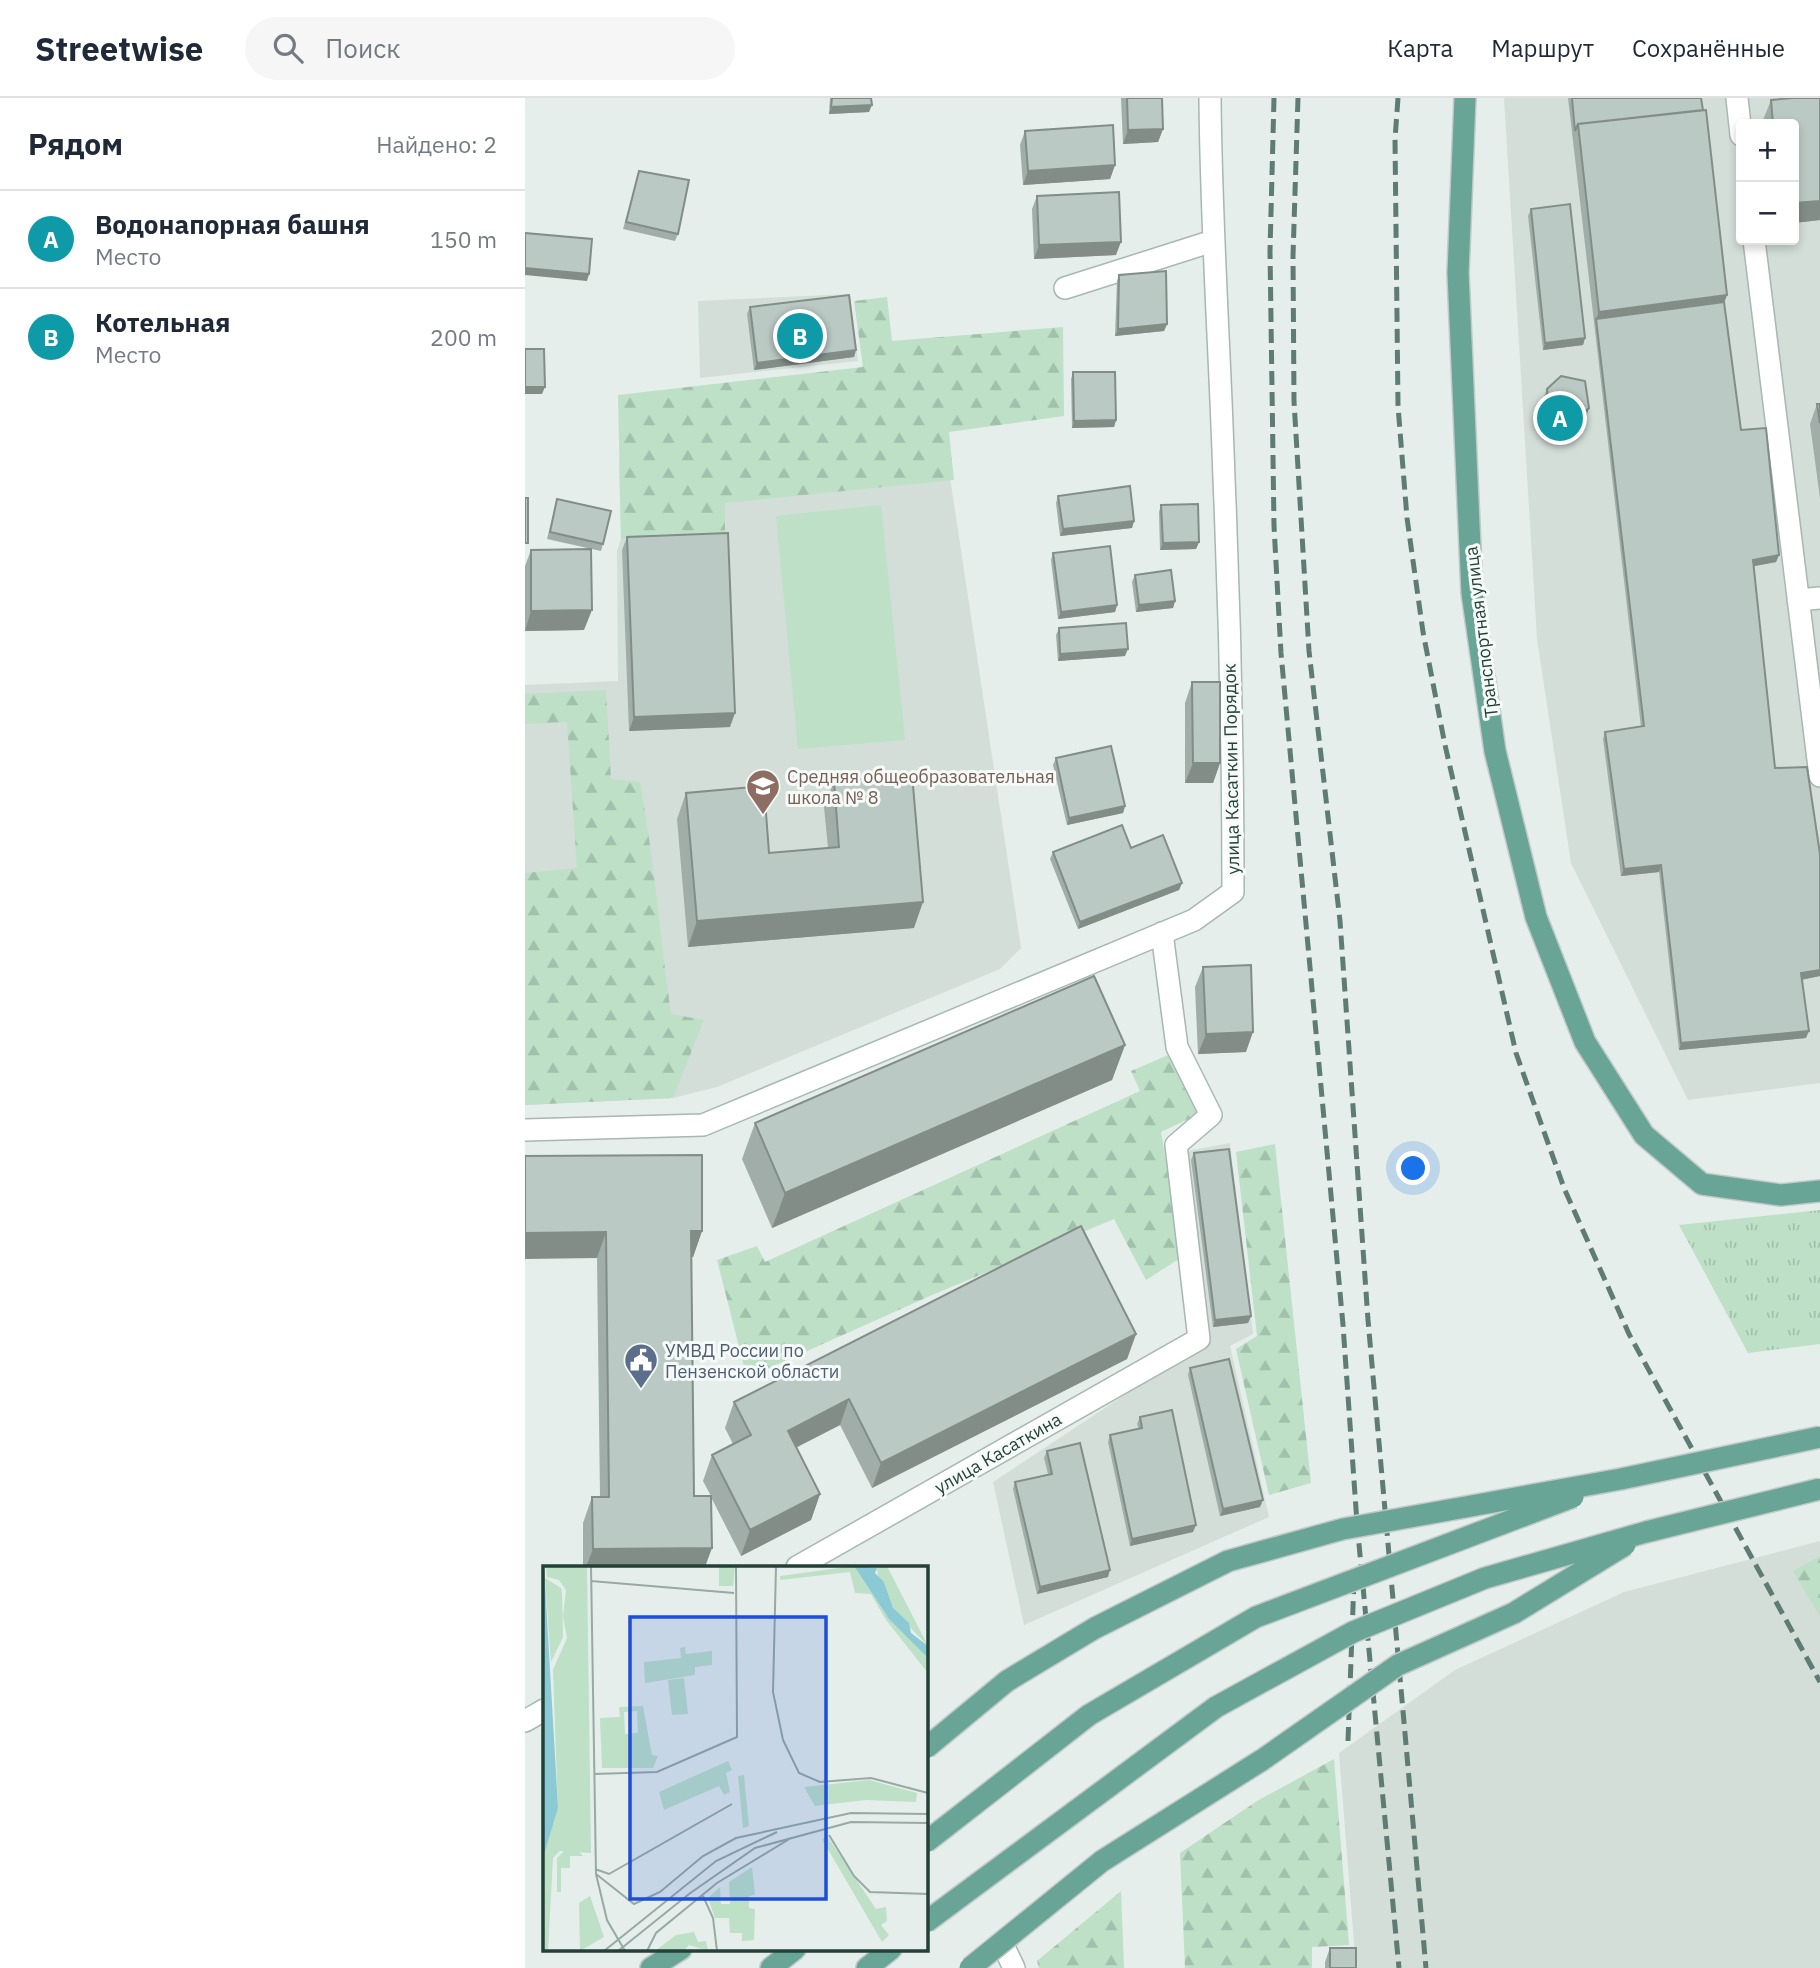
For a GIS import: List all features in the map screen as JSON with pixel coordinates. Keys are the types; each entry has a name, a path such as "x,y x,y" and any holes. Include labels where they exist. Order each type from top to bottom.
{"main road":[{"name":"Транспортная улица","path":"1465,98 1458,273 1472,579 1496,751 1536,917 1585,1042 1644,1135 1702,1184 1781,1195 1820,1191"},
{"path":"927,1747 1007,1681 1095,1628 1228,1561 1343,1529 1621,1479 1820,1437"},
{"path":"927,1841 1089,1715 1256,1618 1621,1479"},
{"path":"927,1921 1216,1707 1353,1632 1485,1578 1646,1532 1820,1489"},
{"path":"970,1968 1102,1861 1262,1760 1398,1665 1514,1614 1646,1532"},
{"path":"651,1968 678,1951"},
{"path":"771,1968 792,1951"},
{"path":"867,1968 888,1951"}],"street":[{"name":"улица Касаткин Порядок","path":"525,1130 703,1125 1195,920 1233,892 1233,792 1224,479 1213,241 1210,98"},
{"path":"1737,98 1739,119"},
{"path":"1065,288 1213,241"},
{"path":"1755,245 1798,600 1817,720 1820,776"},
{"path":"1798,600 1820,598"},
{"name":"улица Касаткина","path":"799,1566 1199,1339 1176,1145 1210,1115 1177,1047 1162,933"},
{"path":"525,1721 543,1711"},
{"path":"1004,1947 1014,1968"}],"shaded area":[{"path":"1504,98 1820,98 1820,1083 1688,1100 1571,863 1537,639"},
{"path":"850,294 858,361 700,378 698,301"},
{"name":"Средняя общеобразовательная школа № 8","path":"943,431 1021,948 1000,969 717,1087 673,1098 525,1105 525,685 618,681 617,551 621,539 619,463"},
{"path":"1230,1143 1253,1334 1230,1346 1269,1517 1024,1625 993,1482 1208,1340 1187,1151"},
{"path":"1820,1541 1820,1968 1356,1968 1339,1753 1455,1670 1624,1592"}],"green space":[{"path":"887,297 892,341 1063,327 1064,416 949,432 954,480 725,503 725,534 621,539 618,395 863,367 854,301"},
{"path":"881,505 905,740 798,749 776,516"},
{"path":"606,690 611,779 640,782 671,1014 704,1020 673,1098 525,1105 525,873 577,868 567,722 525,724 525,694"},
{"path":"1173,1053 1201,1113 1161,1132 1182,1257 1146,1280 1114,1219 932,1295 747,1378 717,1260 757,1246 765,1262 1140,1091 1131,1071"},
{"path":"1275,1144 1311,1483 1269,1495 1236,1349 1257,1336 1236,1152"},
{"path":"1820,1210 1820,1344 1748,1353 1679,1225"},
{"path":"1820,1556 1820,1617 1793,1571"},
{"path":"1334,1759 1349,1945 1312,1947 1312,1968 1185,1968 1180,1853 1257,1801"},
{"path":"1121,1891 1124,1968 1039,1968 1037,1961"}],"building":[{"path":"832,98 871,98 872,105 831,107"},
{"path":"1127,98 1162,98 1163,129 1128,130"},
{"path":"1572,98 1701,98 1703,110 1578,124 1575,131"},
{"path":"1820,98 1820,201 1799,203 1799,119 1773,119 1771,100"},
{"path":"1706,110 1727,295 1599,312 1578,124"},
{"path":"1113,125 1115,165 1028,171 1025,131"},
{"path":"639,171 689,180 678,234 626,222"},
{"path":"1119,192 1121,242 1039,245 1037,196"},
{"path":"1570,204 1585,338 1545,343 1531,209"},
{"path":"525,233 592,239 589,274 525,268"},
{"path":"1166,271 1167,324 1118,329 1119,275"},
{"path":"849,295 856,350 757,363 750,307"},
{"path":"1724,302 1741,430 1766,428 1779,555 1753,560 1775,768 1807,767 1820,854 1820,970 1801,973 1809,1031 1681,1043 1661,865 1624,869 1605,732 1644,726 1596,319"},
{"path":"525,349 544,349 545,387 525,387"},
{"path":"1073,372 1115,372 1116,420 1074,421"},
{"path":"1561,376 1585,381 1589,408 1572,422 1549,414 1547,389"},
{"path":"1130,486 1134,521 1063,529 1058,496"},
{"path":"525,498 528,498 528,543 525,543"},
{"path":"557,499 611,511 603,544 550,532"},
{"path":"1198,504 1199,542 1163,543 1161,505"},
{"path":"728,533 735,713 634,717 627,537"},
{"path":"1110,546 1117,605 1061,612 1053,553"},
{"path":"591,549 592,610 531,611 531,550"},
{"path":"1171,570 1175,601 1139,605 1135,575"},
{"path":"1126,623 1128,649 1060,654 1059,628"},
{"path":"1192,682 1220,682 1220,763 1193,763"},
{"path":"1111,746 1125,806 1069,818 1056,758"},
{"path":"912,774 923,902 697,921 686,793 764,786 769,853 839,847 834,781"},
{"path":"1122,825 1131,848 1163,835 1182,883 1080,922 1053,852"},
{"path":"1251,965 1253,1032 1206,1034 1203,967"},
{"path":"1094,976 1125,1045 785,1193 755,1123"},
{"path":"1229,1149 1251,1316 1215,1320 1194,1153"},
{"name":"УМВД России по Пензенской области","path":"702,1155 702,1231 691,1231 694,1496 711,1496 712,1548 593,1549 592,1497 609,1497 606,1232 525,1233 525,1156"},
{"path":"1081,1226 1136,1334 881,1463 849,1399 788,1431 820,1494 750,1530 712,1455 751,1435 734,1402"},
{"path":"1229,1359 1263,1500 1223,1509 1190,1368"},
{"path":"1172,1410 1196,1525 1132,1539 1110,1435 1142,1428 1140,1417"},
{"path":"1080,1443 1110,1570 1040,1587 1015,1482 1052,1474 1047,1451"},
{"path":"1330,1948 1356,1948 1356,1968 1330,1968"}],"railway":[{"path":"1274,98 1270,251 1274,526 1281,653 1399,1968"},
{"path":"1298,98 1293,256 1294,401 1309,651 1340,921 1368,1320 1426,1968"},
{"path":"1398,98 1395,139 1398,406 1407,518 1423,632 1445,745 1516,1053 1564,1188 1629,1334 1820,1682"},
{"path":"1348,1741 1354,1580"}],"place":[{"name":"Котельная","path":"800,336"},
{"name":"Водонапорная башня","path":"1560,418"},
{"name":"Средняя общеобразовательная школа № 8","path":"763,816"},
{"name":"УМВД России по Пензенской области","path":"641,1390"}]}
